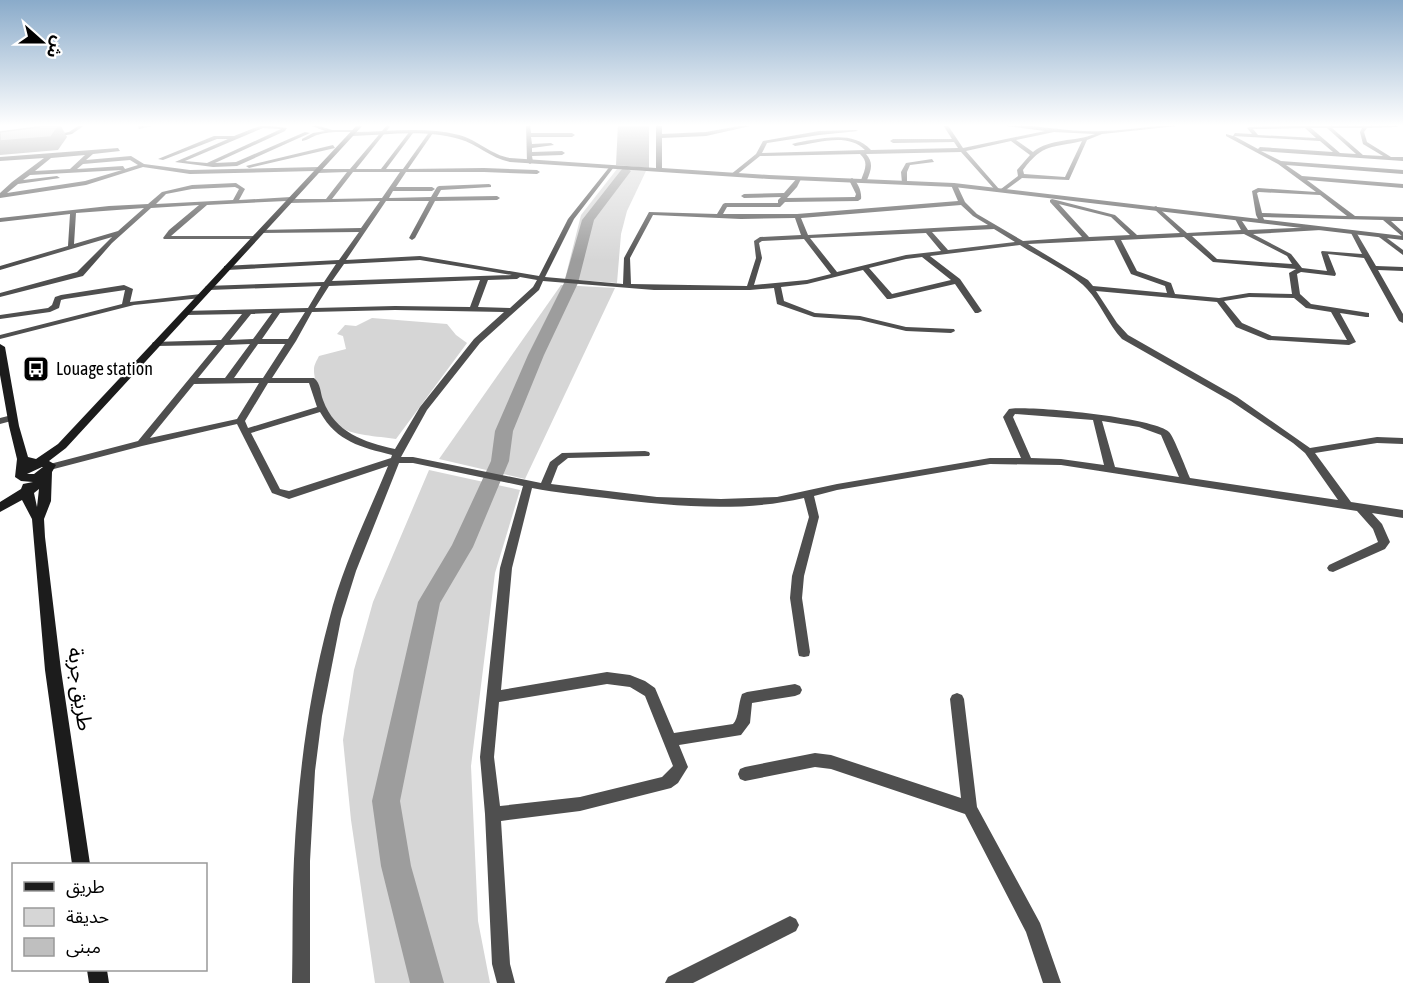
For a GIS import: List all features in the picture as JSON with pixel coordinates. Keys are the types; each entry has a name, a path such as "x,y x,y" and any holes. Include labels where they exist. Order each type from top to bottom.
{"main road":[{"path":"0,508 27,492 62,446 318,170"},
{"name":"طريق جربة","path":"0,347 29,504 38,519"},
{"path":"23,469 46,469"},
{"name":"طريق جربة","path":"46,469 45,501 38,519 46,615 81,863"}],"street":[{"path":"1,196 30,170"},
{"path":"71,174 74,170"},
{"path":"14,183 88,170"},
{"path":"1,196 81,184 126,170"},
{"path":"170,170 195,170"},
{"path":"201,186 210,170"},
{"path":"222,170 537,172"},
{"path":"327,201 352,170"},
{"path":"301,983 302,861 308,771 315,716 335,619 350,571 397,456 423,409 464,355 531,294 571,219 609,170"},
{"path":"659,170 798,179 954,185 1238,219 1353,216 1403,219"},
{"path":"733,175 739,170"},
{"path":"864,180 867,170"},
{"path":"904,182 905,170"},
{"path":"981,170 1000,190"},
{"path":"1020,170 1021,176"},
{"path":"1000,190 1021,176 1067,179 1071,170"},
{"path":"1290,170 1353,216"},
{"path":"1386,170 1403,171"},
{"path":"46,469 141,443 240,421 327,283 406,171"},
{"path":"26,173 71,174 81,184"},
{"path":"1302,178 1403,186"},
{"path":"782,200 794,188 798,179"},
{"path":"718,216 725,205 782,200 858,199 852,180"},
{"path":"0,296 80,274 149,206 167,192 201,186 239,185 242,189 235,202"},
{"path":"954,185 966,206 996,227 1059,264 1091,288 1112,324 1125,337 1242,404 1308,451 1347,505"},
{"path":"412,238 437,190 442,187 489,186"},
{"path":"393,189 432,189"},
{"path":"1260,218 1254,192 1258,190 1320,194"},
{"path":"744,196 782,200"},
{"path":"1046,196 1086,238"},
{"path":"0,220 73,212 206,203 497,198"},
{"path":"782,200 788,217"},
{"path":"1052,201 1113,216 1136,237"},
{"path":"206,203 181,222 166,238 364,231"},
{"path":"627,286 627,258 651,213 797,219 966,206"},
{"path":"1156,208 1212,259 1221,263 1299,269 1331,275 1324,252 1366,256"},
{"path":"71,246 73,212"},
{"path":"1260,218 1319,229 1403,237"},
{"path":"1384,218 1403,237"},
{"path":"797,219 806,237 836,276"},
{"path":"1238,219 1246,232 1289,255 1299,269"},
{"path":"750,288 759,258 757,241 777,237 996,227"},
{"path":"227,268 420,258 540,279 627,286 750,288 836,276 864,267 924,255 1022,243 1086,238 1319,229"},
{"path":"927,230 946,252"},
{"path":"0,268 122,232"},
{"path":"1354,233 1403,321"},
{"path":"1381,236 1403,253"},
{"path":"1116,237 1134,272 1168,285 1172,296"},
{"path":"924,255 957,281 978,311"},
{"path":"864,267 890,297 957,281"},
{"path":"1374,268 1403,269"},
{"path":"1296,295 1293,276 1294,272 1299,269"},
{"path":"209,288 483,280 524,275"},
{"path":"473,309 483,280"},
{"path":"777,286 780,302 814,315 860,318 906,329 951,331"},
{"path":"0,317 50,310 56,306 58,299 64,297 124,287 129,289 126,305"},
{"path":"1091,288 1219,300 1249,295 1296,295 1310,306 1366,315"},
{"path":"0,337 126,305 201,296"},
{"path":"1219,300 1239,325 1271,338 1349,344 1352,342 1334,310"},
{"path":"186,313 311,310 511,310"},
{"path":"228,380 278,311"},
{"path":"141,443 248,312"},
{"path":"156,345 292,341"},
{"path":"192,381 312,380 321,409 331,425 369,446 397,456 528,485 657,501 769,502 990,461 1027,461 1110,468 1403,514"},
{"path":"247,431 321,409"},
{"path":"1027,461 1008,417 1009,413 1022,411 1160,428 1165,433 1186,481"},
{"path":"0,421 12,418"},
{"path":"1097,419 1110,468"},
{"path":"240,421 273,485 281,494 289,495 311,489 397,456"},
{"path":"1308,451 1377,440 1403,441"},
{"path":"545,487 554,464 566,455 645,454"},
{"path":"506,983 501,964 493,814 487,757 506,568 528,485"},
{"path":"804,652 796,598 798,576 814,517 808,494"},
{"path":"1332,568 1381,546 1384,542 1378,527 1360,507"},
{"path":"492,697 608,678 627,679 640,684 650,692 681,767 678,773 666,783 580,804 493,814"},
{"path":"671,740 736,730 743,726 746,719 743,707 747,698 795,690"},
{"path":"957,699 970,808 1034,929 1052,983"},
{"path":"745,774 815,760 831,762 970,808"},
{"path":"674,983 790,925"}],"green space":[{"path":"616,170 646,171 627,211 621,234 617,283 565,279 581,215"},
{"path":"561,285 615,288 525,479 439,459"},
{"path":"372,318 447,324 467,343 396,439 357,433 337,425 325,407 314,375 314,366 319,356 346,349 343,336 337,334 345,325 356,326"},
{"path":"429,470 520,490 495,573 471,766 478,921 490,983 375,983 351,820 343,740 354,670 373,602"}],"waterway":[{"path":"427,983 396,866 386,801 429,602 462,547 500,461 504,431 536,355 571,283 588,220 626,171"}],"place":[{"name":"Louage station","path":"36,369"}]}
